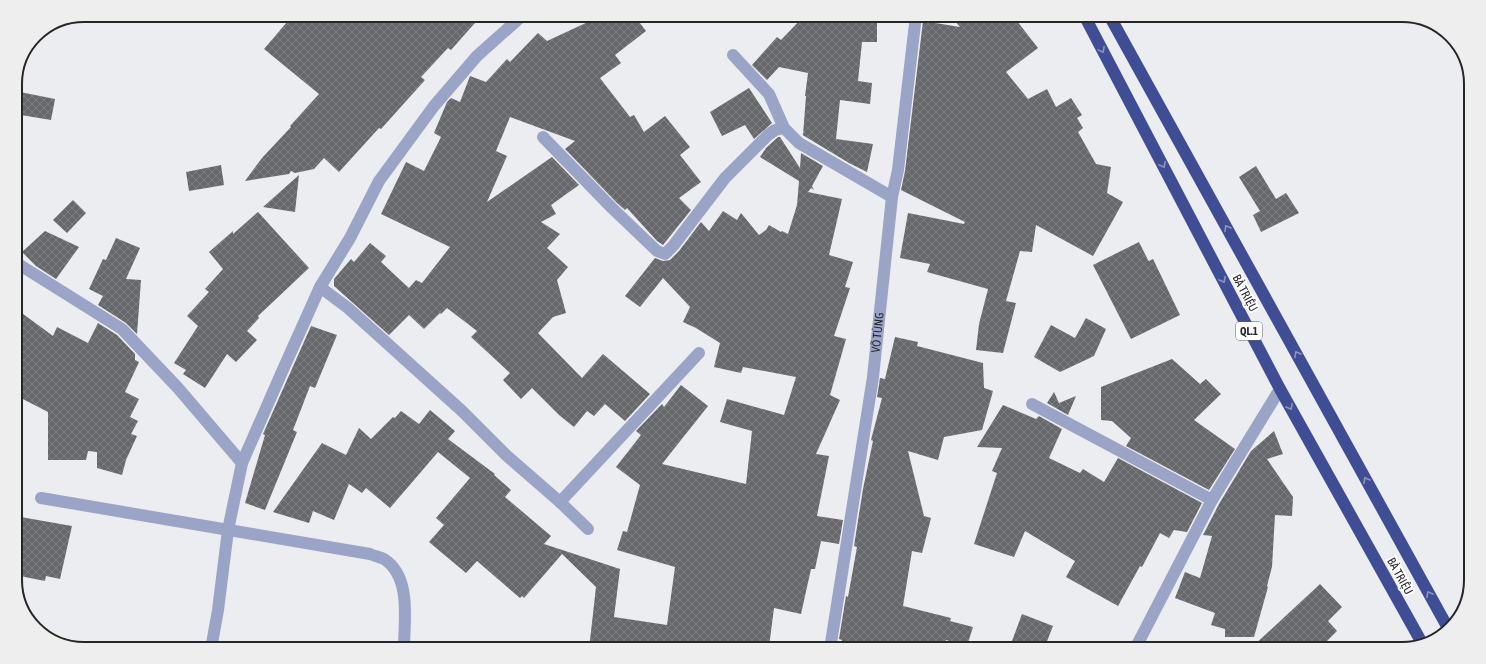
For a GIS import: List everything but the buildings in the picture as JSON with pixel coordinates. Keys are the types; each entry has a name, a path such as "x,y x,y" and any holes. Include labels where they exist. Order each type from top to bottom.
{"highway":[{"name":"BÀ TRIỆU","path":"1088,22 1280,389 1420,639"},
{"name":"BÀ TRIỆU","path":"1113,22 1446,624"}],"street":[{"path":"212,642 218,610 228,530 242,463 280,374 320,287 350,238 379,182 434,106 477,56 515,22"},
{"name":"VÕ TÙNG","path":"831,642 873,376 892,197 898,170 915,22"},
{"path":"733,55 769,94 784,128 799,143 892,197"},
{"path":"543,137 612,208 657,251 665,254 673,246 725,178 768,135 775,130 784,128"},
{"path":"22,266 122,329 178,388 242,463"},
{"path":"320,287 348,308 462,410 506,455 560,502 588,529"},
{"path":"560,502 699,353"},
{"path":"1139,642 1212,500 1280,389"},
{"path":"1032,404 1212,500"},
{"path":"41,498 370,554 384,559 395,569 402,582 405,594 404,642"}]}
